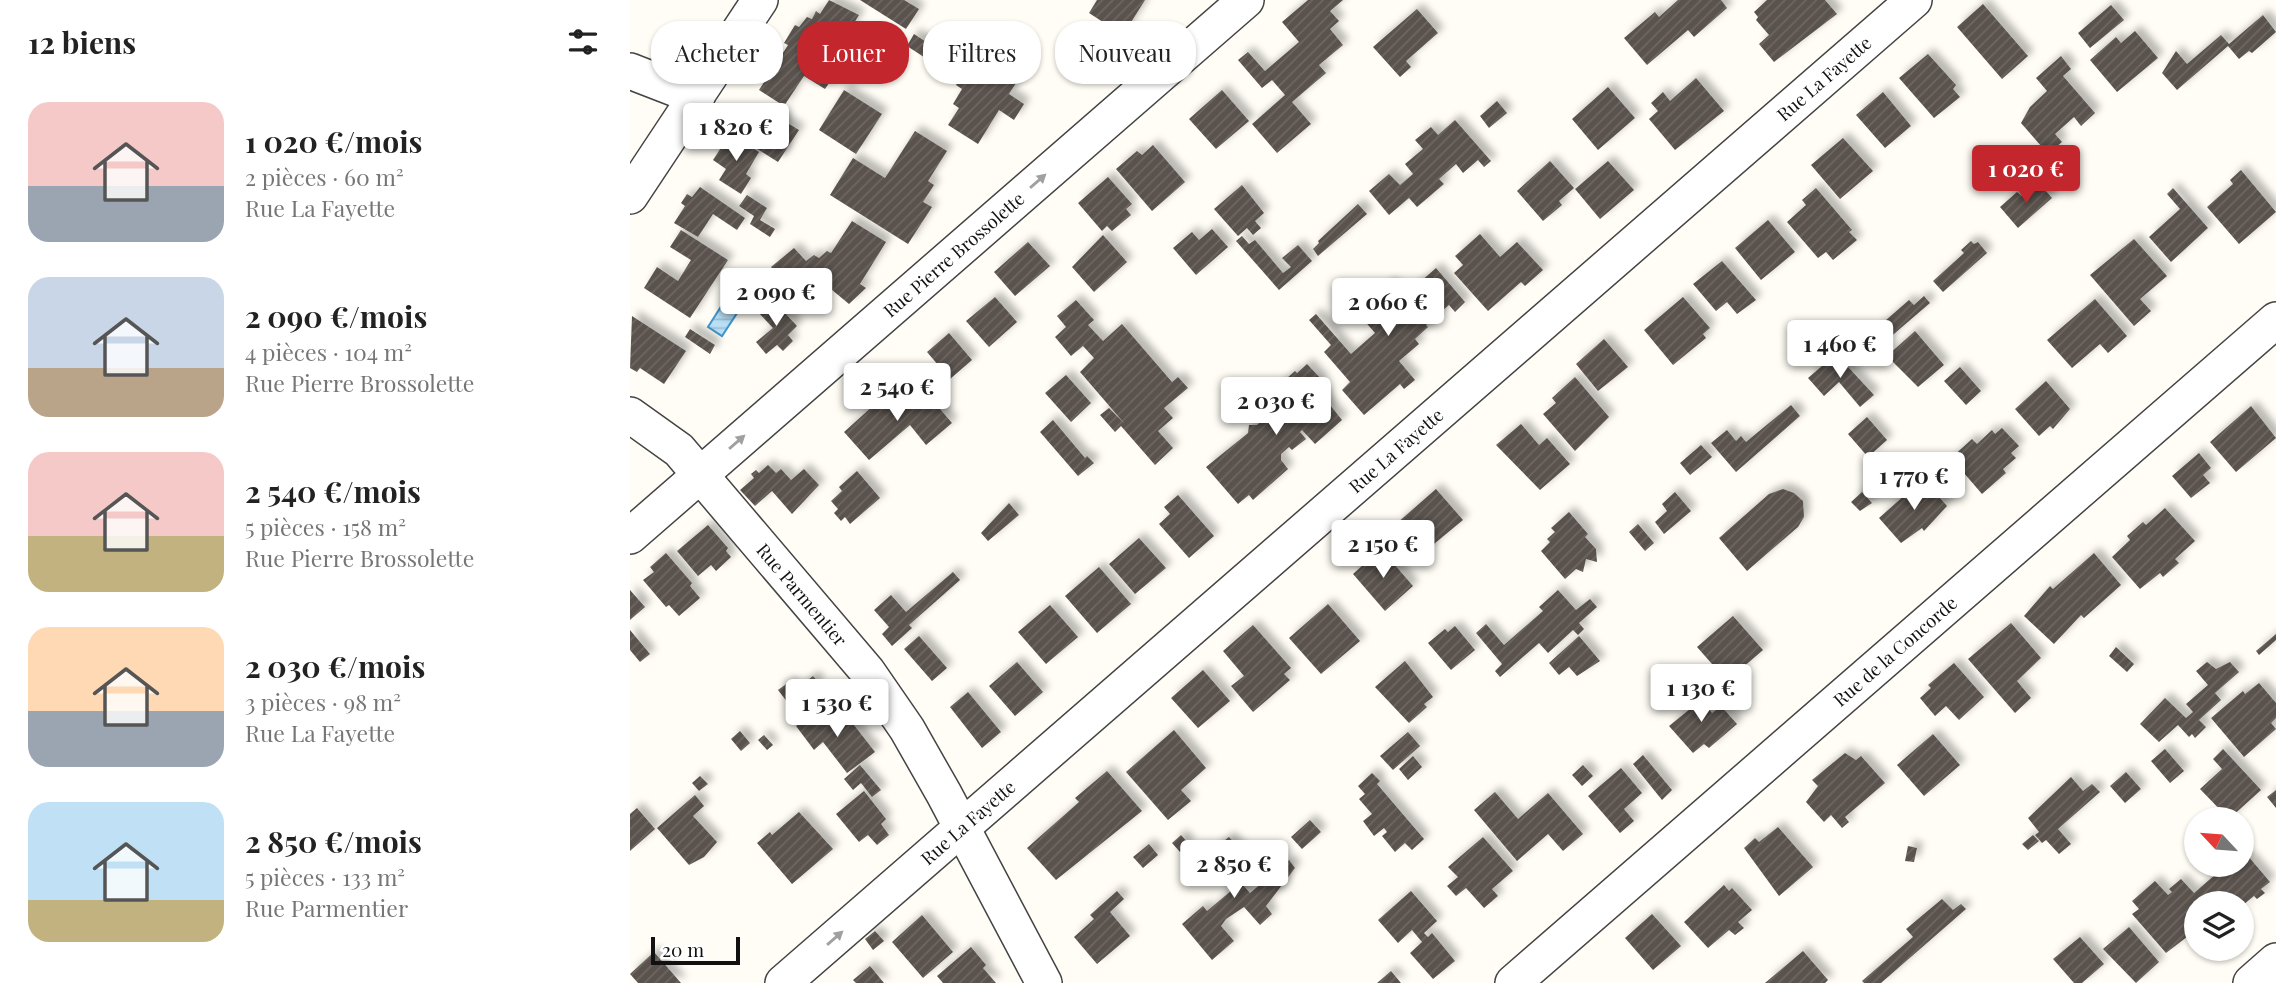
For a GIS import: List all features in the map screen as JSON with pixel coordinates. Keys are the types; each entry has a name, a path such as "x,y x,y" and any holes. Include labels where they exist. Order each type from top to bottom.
{"street":[{"path":"630,196 760,0"},
{"name":"Rue Pierre Brossolette","path":"630,536 1246,0"},
{"name":"Rue La Fayette","path":"783,983 1914,0"},
{"path":"630,71 698,97"},
{"name":"Rue de la Concorde","path":"1513,983 2276,320"},
{"name":"Rue Parmentier","path":"630,415 680,450 867,671 906,729 1044,983"},
{"path":"2251,983 2276,961"}],"water":[{"path":"741,275 756,284 722,336 708,327"}],"building":[{"path":"829,0 859,15 855,21 804,21 807,17 812,19 816,11 820,14"},
{"path":"860,0 904,0 919,9 909,24 909,21 893,21"},
{"path":"1097,0 1145,0 1132,21 1101,21 1089,13"},
{"path":"1308,0 1343,0 1330,11 1339,21 1330,29 1343,45 1319,65 1326,73 1292,102 1311,124 1277,153 1252,124 1285,95 1272,80 1262,88 1238,60 1248,52 1265,71 1299,42 1282,22"},
{"path":"1678,0 1721,0 1727,8 1694,37 1688,30 1647,65 1624,38 1655,12 1659,17"},
{"path":"1767,0 1825,0 1837,14 1774,62 1759,44 1769,35 1756,20 1758,17 1754,12"},
{"path":"1983,4 2028,56 2002,79 1957,27"},
{"path":"2111,5 2124,20 2090,48 2078,33"},
{"path":"1417,9 1438,33 1406,61 1411,67 1400,77 1373,47"},
{"path":"2263,15 2276,32 2252,53 2249,51 2239,59 2228,46 2177,90 2162,73 2176,51 2187,64 2221,35 2229,44"},
{"path":"795,25 799,84 784,106 759,90 763,84 783,84 783,53 788,45 784,43"},
{"path":"2135,31 2158,58 2117,92 2090,60 2116,37 2121,43"},
{"path":"914,34 923,40 923,56 909,47"},
{"path":"1928,54 1956,85 1953,89 1960,97 1934,118 1899,78"},
{"path":"2061,56 2071,69 2063,76 2095,113 2081,126 2074,117 2055,134 2062,142 2048,154 2021,123 2030,107 2047,91 2036,78"},
{"path":"1696,78 1724,111 1675,150 1649,119 1658,111 1651,103 1663,92 1670,101"},
{"path":"1015,84 1009,94 1024,104 1014,120 999,110 978,144 948,125 959,108 953,104 962,89 956,85"},
{"path":"1608,87 1635,118 1598,150 1572,119"},
{"path":"844,90 882,114 856,154 819,130"},
{"path":"1222,90 1249,121 1216,149 1189,119"},
{"path":"1883,92 1911,126 1885,148 1856,115"},
{"path":"1497,101 1507,113 1489,128 1480,116"},
{"path":"771,113 799,130 778,162 751,145"},
{"path":"1455,120 1491,161 1484,167 1478,160 1463,173 1456,164 1439,179 1444,184 1417,207 1409,198 1389,215 1369,191 1389,174 1400,185 1413,174 1405,164 1423,149 1415,140 1431,127 1438,135"},
{"path":"915,131 947,151 928,181 934,185 923,202 932,207 908,244 830,195 853,158 885,178"},
{"path":"730,134 759,152 746,174 751,178 741,194 719,180 726,169 713,160"},
{"path":"1843,138 1873,171 1840,199 1811,165"},
{"path":"1153,145 1185,182 1152,211 1116,169 1137,151 1142,155"},
{"path":"1550,161 1574,188 1559,201 1562,205 1543,221 1517,191"},
{"path":"1608,161 1634,190 1600,219 1575,189"},
{"path":"2241,170 2276,212 2239,244 2207,207 2233,184 2230,180"},
{"path":"1108,177 1132,204 1126,209 1131,215 1112,231 1107,226 1102,231 1078,203"},
{"path":"2039,183 2052,198 2018,228 2000,207 2017,192 2023,197"},
{"path":"1242,185 1264,213 1255,221 1261,228 1253,235 1247,228 1238,236 1214,209"},
{"path":"700,187 745,218 737,230 713,214 698,237 674,223 685,206 681,203 687,194 692,197"},
{"path":"1816,188 1852,230 1849,232 1857,240 1833,260 1826,252 1818,258 1787,222 1806,205 1802,200"},
{"path":"2173,188 2208,228 2171,262 2149,237 2180,209 2167,194"},
{"path":"747,195 767,208 760,220 775,229 770,237 750,224 754,216 739,206"},
{"path":"1358,204 1367,214 1318,256 1313,249 1318,241"},
{"path":"1768,220 1795,252 1761,280 1735,248"},
{"path":"852,221 886,242 860,284 866,288 849,304 814,275 793,293 783,282 779,286 772,279 777,274 771,267 794,248 806,261 814,255 819,258 827,251 831,253"},
{"path":"1212,229 1228,247 1196,275 1173,248 1192,232 1199,240"},
{"path":"681,230 728,260 690,318 644,288 657,267 678,281 691,260 670,247"},
{"path":"1480,234 1500,257 1517,242 1543,270 1525,286 1521,282 1488,311 1454,273 1463,265 1455,256"},
{"path":"1103,235 1127,262 1094,292 1072,267"},
{"path":"1242,236 1249,244 1255,240 1283,273 1291,267 1282,258 1298,245 1312,261 1279,290 1236,241"},
{"path":"2134,239 2167,276 2140,299 2151,311 2134,326 2090,275"},
{"path":"1971,241 1974,244 1978,242 1987,253 1943,292 1933,281 1964,253 1961,250"},
{"path":"1028,242 1050,266 1015,296 994,272"},
{"path":"1722,261 1756,300 1737,314 1727,302 1716,311 1693,284"},
{"path":"1436,268 1465,302 1455,312 1449,305 1426,325 1428,327 1415,339 1419,344 1399,361 1415,380 1404,389 1400,384 1364,415 1342,390 1350,382 1324,352 1331,345 1309,320 1316,314 1351,354 1375,333 1356,311 1390,283 1402,298"},
{"path":"765,281 775,291 753,309 747,305"},
{"path":"1924,296 1930,303 1888,339 1878,327 1909,300 1914,305"},
{"path":"995,297 1017,322 989,347 966,321"},
{"path":"1683,297 1710,328 1703,334 1706,338 1673,365 1644,330"},
{"path":"772,299 797,326 788,335 793,341 783,351 777,345 766,354 756,342 773,328 758,312"},
{"path":"2095,299 2127,336 2108,353 2100,344 2072,368 2047,340"},
{"path":"1076,300 1094,320 1088,325 1103,341 1122,324 1172,382 1178,377 1188,388 1164,408 1173,418 1158,431 1173,448 1155,465 1121,426 1115,432 1100,415 1109,408 1124,423 1080,372 1094,358 1083,346 1071,356 1055,337 1066,327 1057,316"},
{"path":"632,316 686,351 664,384 640,368 637,372 630,368"},
{"path":"690,329 715,345 710,354 685,337"},
{"path":"1915,331 1944,365 1918,387 1887,356"},
{"path":"949,333 972,360 950,379 927,352"},
{"path":"1604,339 1628,367 1598,391 1576,364"},
{"path":"1836,354 1874,395 1860,407 1839,382 1824,396 1808,378"},
{"path":"1307,364 1323,381 1313,389 1318,390 1342,420 1315,444 1302,430 1300,432 1306,439 1292,450 1289,447 1281,454 1281,460 1288,469 1253,500 1249,495 1238,504 1206,467 1248,433 1249,425 1257,425 1278,407 1268,395"},
{"path":"1960,367 1981,391 1966,405 1944,381"},
{"path":"1066,375 1091,403 1071,422 1045,393"},
{"path":"1575,377 1609,417 1575,451 1543,414 1556,403 1552,398"},
{"path":"2046,381 2070,409 2053,429 2050,426 2039,436 2015,409"},
{"path":"921,387 952,423 926,445 910,425 869,460 844,432 884,396 896,409"},
{"path":"1791,405 1800,416 1736,472 1711,443 1727,430 1736,441 1741,436 1746,442"},
{"path":"2251,406 2276,438 2236,472 2210,442"},
{"path":"1867,417 1887,440 1868,457 1848,434"},
{"path":"1053,420 1085,458 1087,456 1094,463 1078,476 1040,432"},
{"path":"1521,424 1539,445 1547,438 1570,464 1540,490 1496,445"},
{"path":"2002,428 2019,446 2011,453 2016,458 2003,469 2006,473 1982,494 1951,458 1972,439 1977,444 1992,430 1995,434"},
{"path":"1701,445 1712,457 1690,475 1680,463"},
{"path":"2199,453 2211,468 2203,475 2210,483 2191,498 2172,476"},
{"path":"768,465 776,473 781,469 791,480 804,469 819,485 792,514 772,491 755,506 740,490 754,478 751,474 756,470 759,473"},
{"path":"857,471 880,498 850,524 845,517 841,521 834,513 838,509 831,501 842,491 839,487"},
{"path":"1923,479 1947,506 1924,531 1922,528 1901,543 1879,518"},
{"path":"1436,489 1463,520 1423,553 1397,523"},
{"path":"1783,489 1794,493 1803,501 1804,517 1798,527 1747,571 1719,538 1769,494"},
{"path":"1675,492 1691,511 1664,534 1655,522 1667,511 1662,504"},
{"path":"1862,492 1872,503 1860,511 1851,502"},
{"path":"1178,495 1214,536 1189,558 1159,524 1170,514 1164,507"},
{"path":"1009,503 1019,515 988,541 981,533"},
{"path":"2165,508 2195,541 2175,559 2179,563 2163,577 2160,573 2140,589 2112,557 2130,540 2127,536 2143,522 2146,525"},
{"path":"1569,512 1588,534 1585,537 1596,549 1597,562 1586,559 1583,572 1576,569 1565,579 1541,551 1550,542 1547,539 1555,532 1551,528"},
{"path":"1638,524 1654,543 1645,551 1629,532"},
{"path":"708,525 728,548 726,551 731,557 716,571 711,565 698,576 677,551"},
{"path":"1139,538 1166,568 1135,594 1109,564"},
{"path":"1381,549 1413,586 1385,611 1353,574"},
{"path":"666,553 692,583 690,586 700,598 679,616 669,605 666,607 643,580 654,572 650,567"},
{"path":"2094,553 2121,585 2084,618 2081,615 2054,644 2024,616 2050,586 2053,589"},
{"path":"1099,567 1131,604 1097,633 1065,596"},
{"path":"953,572 960,580 909,625 912,628 892,646 882,634 889,627 874,610 891,595 906,612"},
{"path":"630,590 645,607 630,620"},
{"path":"1558,590 1576,610 1590,599 1597,607 1579,623 1584,629 1578,635 1573,630 1548,653 1539,643 1500,677 1495,671 1502,664 1476,633 1486,624 1504,645 1543,611 1539,607"},
{"path":"1328,604 1360,641 1321,674 1289,638"},
{"path":"1050,605 1078,637 1046,664 1018,632"},
{"path":"1733,616 1763,650 1727,681 1697,647"},
{"path":"2011,623 2041,658 2017,681 2031,698 2015,713 1968,659"},
{"path":"1253,625 1291,668 1284,674 1290,680 1253,712 1231,686 1244,676 1223,651"},
{"path":"1455,626 1475,650 1451,670 1428,643 1445,629 1448,632"},
{"path":"630,630 650,654 640,662 630,650"},
{"path":"2276,634 2276,640 2259,655 2256,651"},
{"path":"919,636 947,668 932,681 904,649"},
{"path":"1579,636 1600,661 1577,676 1569,667 1559,675 1549,663"},
{"path":"2116,647 2134,664 2127,672 2109,656"},
{"path":"1405,661 1433,697 1424,704 1427,707 1409,723 1375,687"},
{"path":"1017,662 1043,692 1015,716 989,686"},
{"path":"2207,662 2216,669 2230,662 2239,672 2215,693 2221,700 2199,720 2206,727 2195,738 2192,734 2189,737 2178,725 2159,742 2140,724 2165,698 2186,718 2193,712 2186,704 2208,685 2196,671"},
{"path":"1954,663 1984,697 1959,720 1946,706 1935,716 1920,698 1931,688 1928,685"},
{"path":"1203,670 1230,701 1198,728 1171,698"},
{"path":"813,676 819,683 791,707 778,690 789,682 796,690"},
{"path":"2259,683 2276,703 2276,718 2271,723 2276,729 2244,757 2211,718 2243,691 2245,694"},
{"path":"1691,689 1712,713 1721,706 1737,724 1709,748 1704,744 1693,753 1669,726 1690,709 1681,698"},
{"path":"968,692 1001,732 982,748 950,707"},
{"path":"814,711 824,725 843,711 875,752 847,773 823,742 814,750 796,726"},
{"path":"1174,730 1206,768 1181,790 1191,801 1168,820 1126,772"},
{"path":"740,731 750,743 741,751 731,739"},
{"path":"1408,732 1420,746 1393,770 1380,756"},
{"path":"1933,734 1960,765 1924,796 1897,765"},
{"path":"764,735 773,745 767,750 758,740"},
{"path":"2165,749 2184,771 2170,783 2151,761"},
{"path":"2223,749 2261,790 2242,807 2217,807 2200,789 2222,769 2213,759"},
{"path":"1845,753 1856,760 1861,756 1885,783 1845,817 1849,822 1842,828 1831,815 1824,822 1806,802 1818,786 1812,780"},
{"path":"1643,755 1672,790 1662,800 1633,764"},
{"path":"1413,756 1422,767 1408,780 1399,769"},
{"path":"860,765 881,790 872,797 861,783 853,790 844,779"},
{"path":"1583,765 1593,776 1582,786 1572,775"},
{"path":"1621,768 1642,793 1624,809 1634,821 1620,833 1588,796"},
{"path":"1107,771 1142,811 1056,880 1027,848 1079,802 1075,798"},
{"path":"2126,772 2141,789 2125,803 2110,786"},
{"path":"1372,773 1380,781 1377,784 1424,839 1412,850 1405,843 1395,852 1382,836 1387,832 1384,828 1374,836 1363,821 1372,814 1359,799 1365,794 1358,786"},
{"path":"700,776 708,784 699,791 692,783"},
{"path":"2071,777 2083,791 2092,784 2100,792 2058,829 2071,844 2059,854 2046,840 2042,843 2035,835 2039,832 2028,818"},
{"path":"2276,790 2276,808 2267,797"},
{"path":"864,791 886,819 881,824 889,835 877,845 868,835 859,842 836,814"},
{"path":"1495,792 1518,819 1548,793 1583,834 1563,851 1548,834 1517,861 1474,810"},
{"path":"695,795 704,806 693,816 717,842 704,857 689,865 657,828"},
{"path":"637,808 655,829 630,851 630,814"},
{"path":"799,812 833,849 792,884 757,843 770,832 772,835"},
{"path":"1310,820 1321,832 1302,849 1291,837"},
{"path":"1778,827 1813,867 1779,896 1744,848 1755,838 1759,842"},
{"path":"1181,835 1189,844 1180,852 1172,843"},
{"path":"2033,835 2039,841 2028,850 2022,844"},
{"path":"1229,837 1258,870 1242,884 1250,893 1289,860 1295,868 1266,906 1272,914 1260,925 1244,907 1226,919 1221,926 1234,941 1212,960 1182,924 1203,906 1207,911 1238,885 1217,867 1224,861 1214,849"},
{"path":"1483,837 1513,871 1492,889 1498,896 1484,908 1466,888 1456,896 1447,886 1458,877 1448,867"},
{"path":"1149,844 1158,855 1143,868 1133,857"},
{"path":"1908,846 1917,848 1914,862 1905,861"},
{"path":"2254,863 2270,882 2261,889 2265,893 2257,899 2254,891 2196,891 2213,877 2254,877"},
{"path":"2181,879 2192,891 2184,891 2184,939 2166,953 2132,914 2139,909 2132,901 2155,881 2168,895 2172,892 2169,889"},
{"path":"1724,885 1729,891 1732,888 1752,910 1738,922 1744,928 1735,935 1729,930 1708,948 1684,922"},
{"path":"1117,891 1124,899 1110,912 1130,936 1097,964 1074,937 1094,919 1090,915"},
{"path":"1411,891 1437,921 1424,933 1428,937 1432,933 1455,961 1433,979 1410,953 1422,942 1412,930 1398,943 1378,920"},
{"path":"1942,899 1953,910 1961,904 1966,909 1881,983 1864,983 1862,981 1913,937 1906,929"},
{"path":"1652,914 1681,946 1653,970 1625,938"},
{"path":"922,915 953,952 923,978 892,942"},
{"path":"2129,927 2159,962 2136,983 2103,949"},
{"path":"875,931 884,941 873,950 865,939"},
{"path":"2080,937 2104,964 2082,983 2074,983 2053,959"},
{"path":"971,947 986,965 983,968 996,983 943,983 937,976"},
{"path":"1803,951 1828,980 1825,983 1765,983"},
{"path":"654,952 681,983 638,983 630,974"},
{"path":"870,966 884,983 856,983 853,980"},
{"path":"1391,971 1401,983 1377,983"}]}
